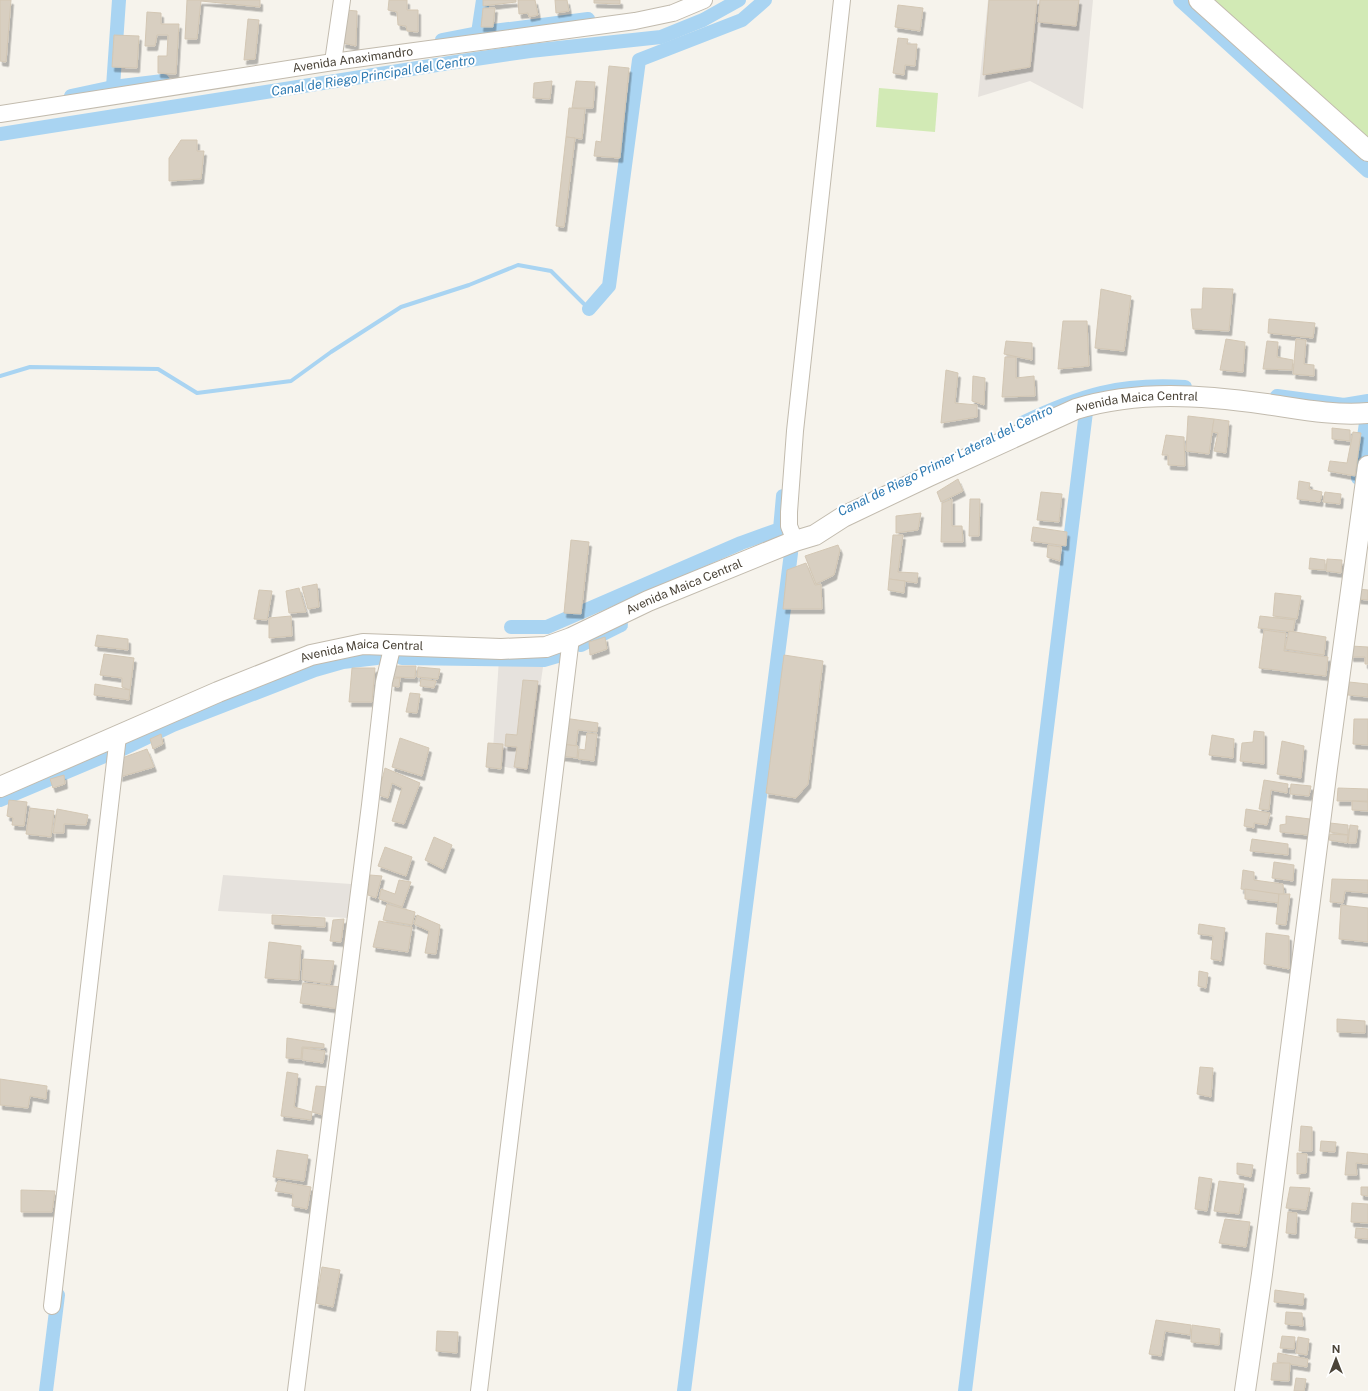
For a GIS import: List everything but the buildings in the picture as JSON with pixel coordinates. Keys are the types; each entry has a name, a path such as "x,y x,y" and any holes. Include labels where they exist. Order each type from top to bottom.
{"street":[{"path":"333,62 342,0"},
{"name":"Avenida Anaximandro","path":"0,114 333,62 634,21 673,13 704,0"},
{"path":"795,540 789,526 795,431 842,0"},
{"path":"1199,0 1368,151"},
{"name":"Avenida Maica Central","path":"0,787 218,692 311,654 362,644 526,649 546,647 571,638 648,601 795,540 815,535 843,517 929,476 1076,409 1096,403 1123,398 1176,395 1229,399 1345,415 1368,413"},
{"path":"1245,1391 1262,1274 1328,760 1368,466"},
{"path":"479,1391 571,638"},
{"path":"296,1391 370,805 384,682 393,644"},
{"path":"52,1306 118,736"}],"shaded area":[{"path":"988,0 1093,0 1083,109 1030,81 978,97"},
{"path":"499,659 544,660 528,772 492,764"},
{"path":"223,875 351,884 348,918 218,911"}],"green space":[{"path":"1210,0 1368,0 1368,141"},
{"path":"879,88 938,93 935,132 876,127"}],"waterway":[{"path":"113,87 119,0"},
{"path":"478,33 483,0"},
{"name":"Canal de Riego Principal del Centro","path":"0,134 530,51 661,37 703,20 739,0"},
{"path":"589,309 609,286 639,60 742,20 765,0"},
{"name":"Canal de Riego Primer Lateral del Centro","path":"1180,0 1368,171"},
{"path":"442,40 478,33 588,19"},
{"path":"71,96 113,87 163,81"},
{"path":"0,376 30,367 158,369 197,393 291,381 331,352 401,307 469,285 518,265 551,271 589,309"},
{"name":"Canal de Riego Primer Lateral del Centro","path":"1022,423 1063,405 1101,393 1140,387 1185,387"},
{"name":"Canal de Riego Primer Lateral del Centro","path":"1277,396 1344,405 1368,401"},
{"path":"965,1391 1086,412"},
{"path":"1358,478 1366,423"},
{"path":"511,627 547,627 741,543 780,529 783,496"},
{"path":"684,1391 791,553"},
{"path":"581,645 621,625"},
{"path":"402,658 544,660 561,655"},
{"path":"123,749 173,725 315,670 343,662 377,658"},
{"path":"0,800 107,755"},
{"path":"46,1391 58,1295"}]}
